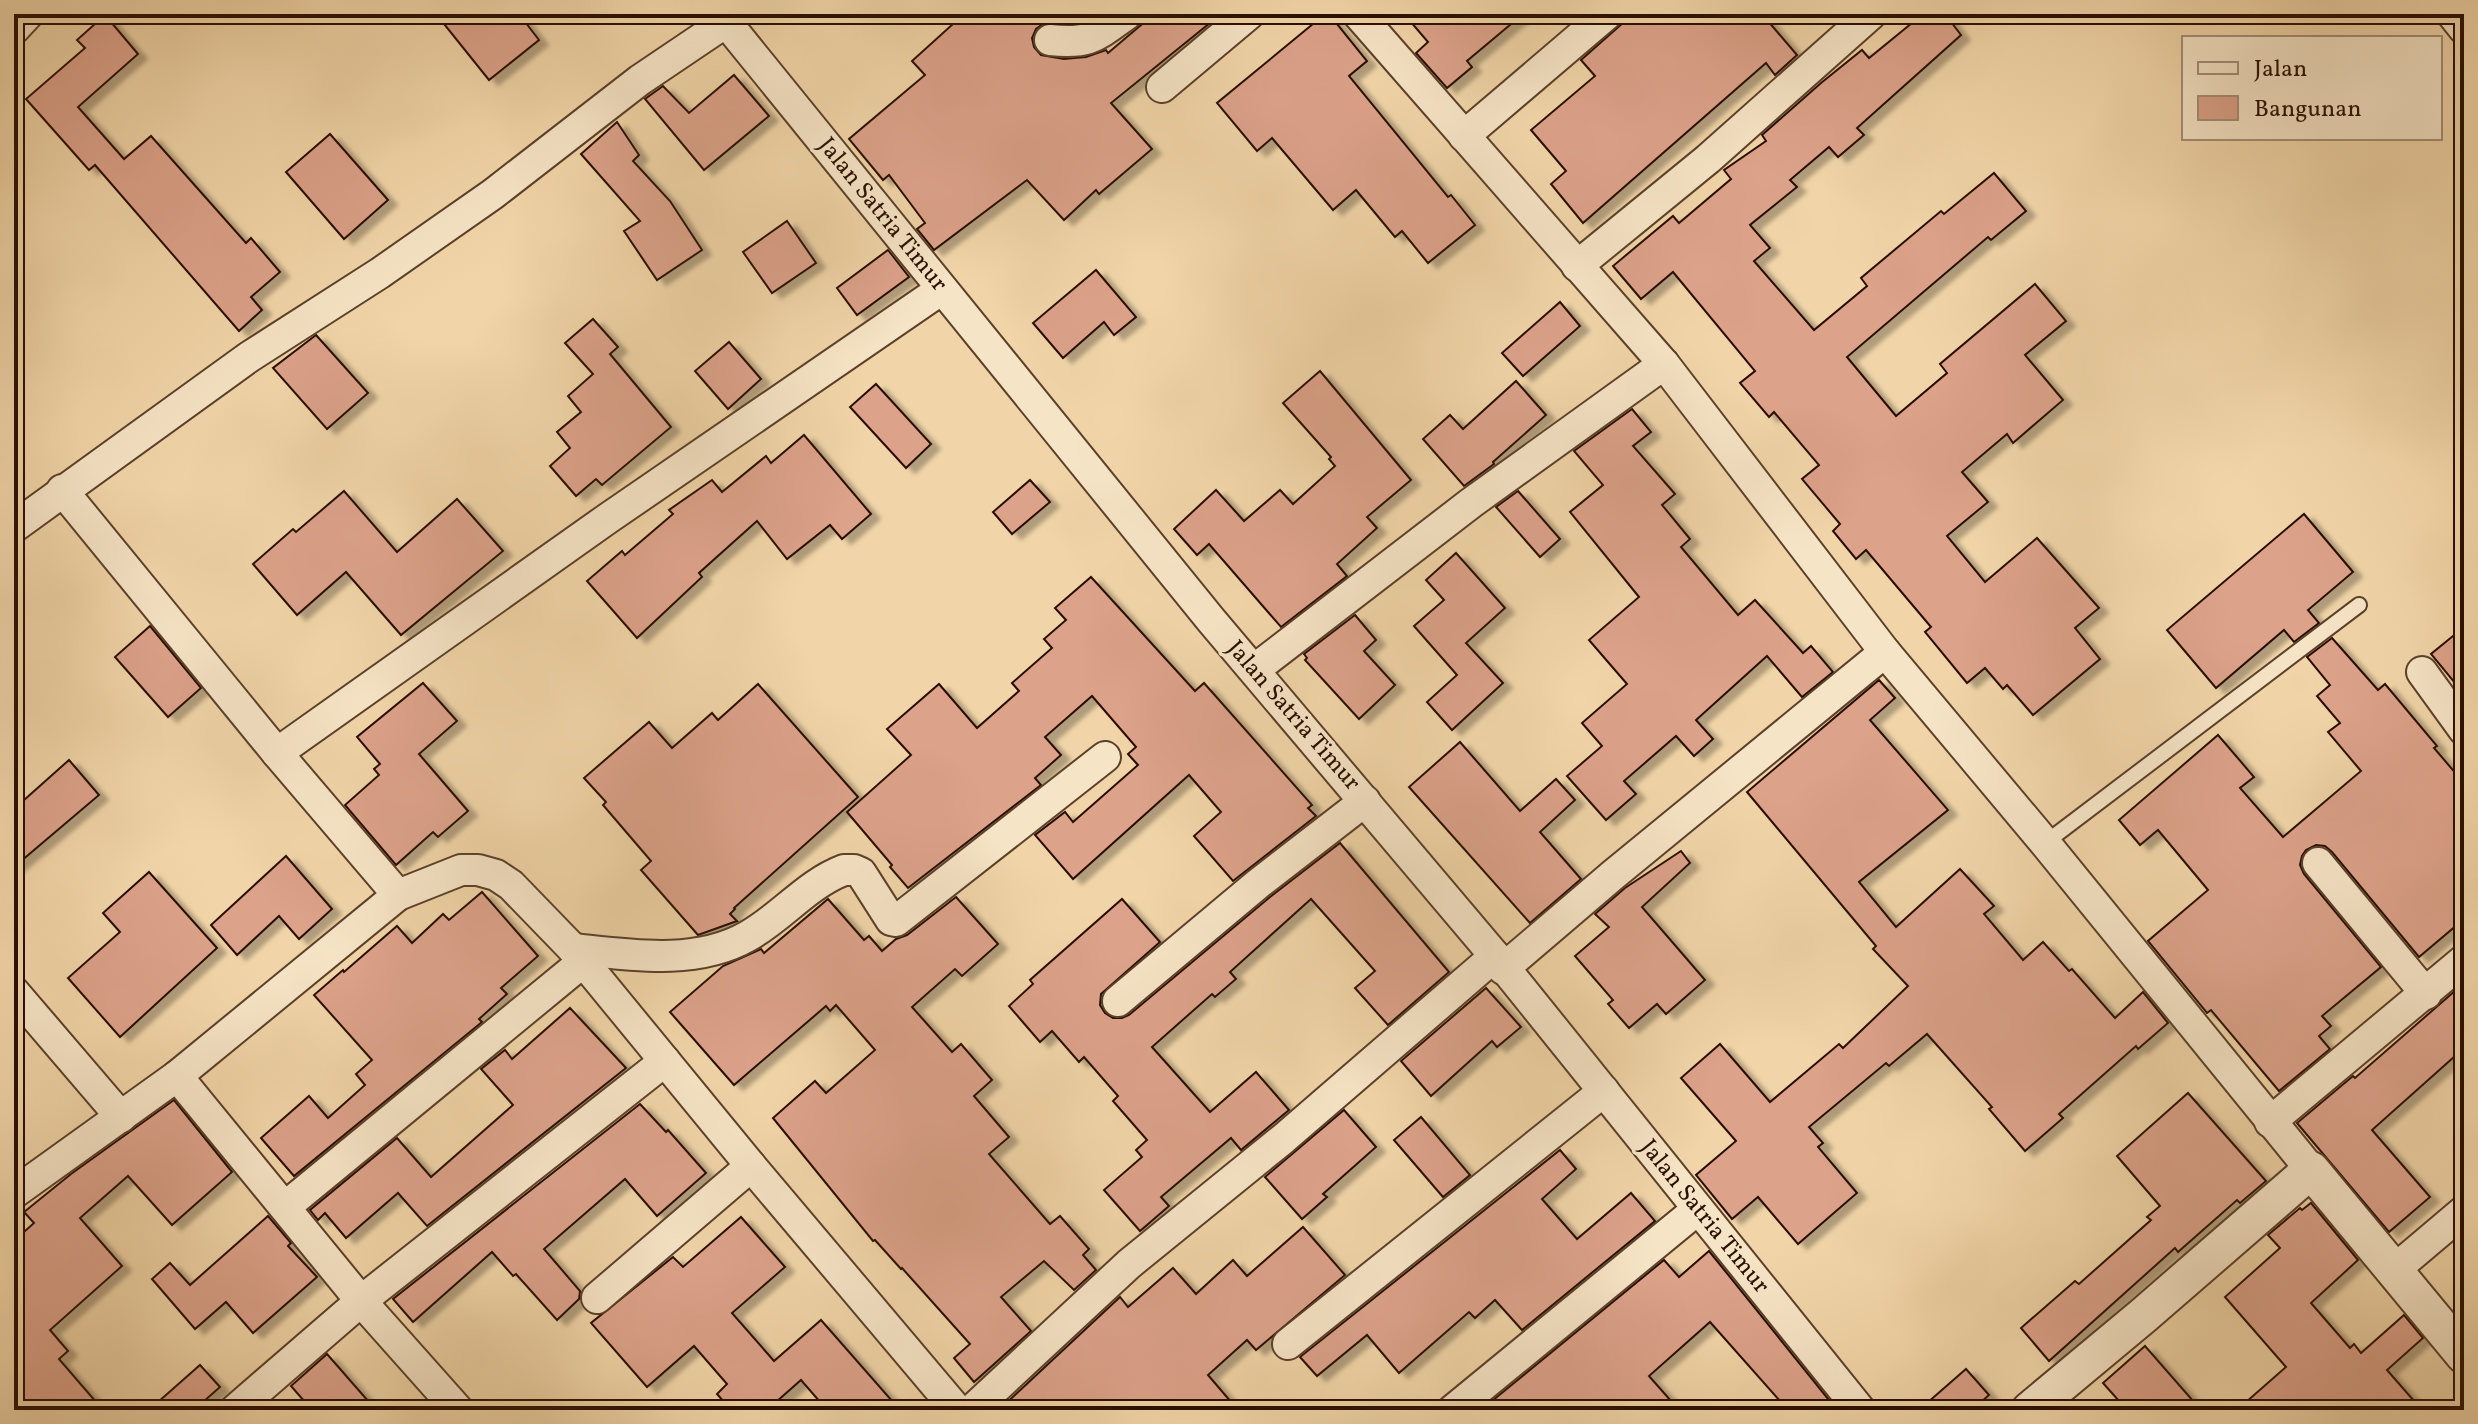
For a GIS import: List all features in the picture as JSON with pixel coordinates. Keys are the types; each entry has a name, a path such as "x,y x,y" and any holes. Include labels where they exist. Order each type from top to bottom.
{"street":[{"path":"14,29 28,14"},
{"path":"1050,40 1087,41 1127,14"},
{"path":"1162,87 1249,14"},
{"path":"1464,136 1607,14"},
{"path":"1577,266 1708,159 1871,14"},
{"path":"2452,14 2464,29"},
{"path":"1364,16 1464,136 1664,364 1885,652 2464,1355"},
{"name":"Jalan Satria Timur","path":"62,490 249,357 392,265 493,194 640,80 726,22 1254,670 1499,962 1860,1410"},
{"path":"277,753 607,519 942,289"},
{"path":"1254,670 1471,503 1664,364"},
{"path":"14,527 62,490 277,753 398,895"},
{"path":"972,1410 1129,1264 1885,652"},
{"path":"2422,672 2464,730"},
{"path":"285,1207 578,955 656,956 708,952 748,936 784,908 844,870 861,873 891,920 896,921 1105,757"},
{"path":"1118,1001 1259,883 1365,801"},
{"path":"2318,863 2426,994"},
{"path":"14,1193 177,1076 398,895 461,870 496,875 511,885 578,955 957,1410"},
{"path":"2270,1122 2464,960"},
{"path":"14,992 121,1117"},
{"path":"235,1410 361,1301 665,1061"},
{"path":"177,1076 361,1301 458,1410"},
{"path":"1288,1344 1604,1091"},
{"path":"597,1298 751,1166"},
{"path":"2030,1410 2311,1170"},
{"path":"1453,1410 1698,1209"},
{"path":"2393,1271 2464,1211"}],"lane":[{"path":"2045,843 2359,605"}],"building":[{"path":"436,14 519,14 539,40 489,80"},
{"path":"964,14 1077,14 1083,21 1043,24 1036,29 1032,38 1034,47 1041,55 1064,59 1086,57 1106,50 1108,53 1154,14 1221,14 1111,103 1152,149 1099,194 1096,190 1064,220 1027,180 934,250 917,229 925,223 889,175 883,180 849,139 925,75 912,61"},
{"path":"1325,14 1329,14 1367,61 1349,76 1448,197 1451,195 1475,225 1428,263 1402,231 1395,237 1356,190 1333,210 1272,138 1257,151 1217,103"},
{"path":"1404,14 1523,14 1467,61 1472,67 1447,88 1416,53 1428,42"},
{"path":"1633,14 1762,14 1797,55 1775,75 1766,63 1583,223 1551,184 1566,171 1531,130 1595,76 1581,60"},
{"path":"1923,14 1945,14 1961,35 1857,128 1864,135 1838,157 1829,147 1790,180 1797,187 1750,225 1770,248 1754,261 1814,330 1867,286 1861,278 1941,211 1944,214 1994,173 2026,211 1991,240 1988,237 1847,357 1896,416 1947,373 1940,364 2035,284 2066,321 2025,355 2063,400 2013,443 2007,434 1962,472 1988,502 1947,536 1985,582 2037,538 2099,608 2075,628 2100,659 2033,715 2007,685 2003,689 1985,668 1967,683 1925,632 1931,627 1866,550 1856,559 1833,531 1840,524 1802,479 1819,465 1774,412 1769,417 1740,383 1755,371 1673,272 1641,299 1613,266 1673,216 1679,223 1731,179 1724,170 1766,141 1762,135 1821,83 1862,50 1869,58"},
{"path":"105,15 138,54 78,107 124,159 151,136 246,243 251,238 280,272 251,297 262,310 239,331 95,165 89,170 26,99 85,48 77,40"},
{"path":"734,75 769,116 704,170 645,99 663,86 689,113"},
{"path":"617,122 639,155 633,161 670,201 702,250 657,280 624,231 640,221 581,154"},
{"path":"330,134 388,200 344,239 286,172"},
{"path":"787,221 816,263 772,293 743,252"},
{"path":"888,250 909,277 857,315 837,288"},
{"path":"1096,270 1136,317 1114,335 1104,322 1063,358 1033,323"},
{"path":"1560,302 1580,326 1523,376 1502,353"},
{"path":"593,319 618,347 610,354 671,427 602,485 596,479 576,496 550,466 570,448 557,432 581,412 568,396 593,374 565,343"},
{"path":"316,335 368,393 327,429 273,368"},
{"path":"729,342 761,379 728,409 695,371"},
{"path":"1320,371 1411,480 1367,517 1377,528 1337,564 1347,576 1281,627 1209,544 1197,555 1174,529 1216,490 1244,521 1280,490 1293,504 1335,466 1329,459 1331,457 1283,403"},
{"path":"1516,381 1546,415 1494,464 1464,486 1423,439 1450,415 1463,429"},
{"path":"876,384 931,444 906,468 850,407"},
{"path":"1632,409 1651,432 1633,446 1675,494 1662,505 1690,539 1681,547 1738,615 1755,600 1803,653 1811,646 1833,672 1802,697 1767,656 1696,720 1713,739 1694,756 1676,736 1624,781 1636,794 1606,820 1567,776 1602,746 1582,723 1627,684 1589,640 1639,597 1570,512 1603,485 1574,451"},
{"path":"804,435 871,514 842,539 830,525 787,559 757,521 699,573 702,577 637,638 587,581 622,551 625,555 673,514 669,510 712,480 722,492 766,456 771,463"},
{"path":"1030,480 1050,502 1012,534 993,512"},
{"path":"344,491 397,552 457,499 503,551 401,635 346,572 297,615 253,564"},
{"path":"1518,491 1560,539 1540,557 1496,507"},
{"path":"2304,514 2353,572 2308,610 2319,623 2294,642 2284,630 2216,688 2167,630"},
{"path":"1456,553 1505,608 1466,643 1503,683 1452,730 1427,702 1457,675 1414,626 1444,600 1426,580"},
{"path":"1091,577 1195,691 1204,683 1312,805 1308,808 1316,816 1233,881 1194,836 1221,812 1189,775 1073,879 1035,835 1065,812 1073,822 1138,765 1128,754 1136,747 1092,696 1045,737 1061,755 1035,778 1041,785 908,888 847,812 911,755 887,729 939,684 977,728 1019,691 1012,683 1052,648 1044,639 1066,620 1055,608"},
{"path":"1355,615 1376,640 1364,651 1395,685 1359,719 1305,660 1304,654"},
{"path":"150,626 201,688 168,717 115,657"},
{"path":"2464,627 2464,694 2431,654"},
{"path":"2332,638 2378,690 2385,684 2464,783 2464,919 2419,957 2332,852 2325,846 2316,845 2306,850 2300,865 2304,874 2381,967 2322,1016 2331,1026 2319,1036 2330,1049 2279,1091 2211,1010 2207,1013 2148,941 2208,890 2158,830 2140,845 2119,820 2218,735 2254,777 2240,788 2283,837 2361,771 2328,732 2340,723 2317,696 2330,685 2307,657"},
{"path":"1879,680 1895,698 1870,720 1948,810 1859,882 1896,927 1960,869 1994,906 1984,914 2023,960 2043,942 2069,971 2072,969 2115,1018 2143,992 2168,1023 2138,1049 2136,1046 2059,1114 2063,1118 2025,1151 1989,1109 1992,1107 1927,1034 1889,1066 1886,1063 1809,1127 1823,1143 1818,1147 1857,1193 1798,1244 1758,1197 1732,1219 1696,1175 1736,1141 1681,1078 1720,1044 1770,1102 1839,1044 1843,1048 1908,986 1873,949 1876,946 1747,792"},
{"path":"423,683 457,721 419,754 468,811 438,837 433,832 396,865 345,805 379,775 374,769 380,764 357,737"},
{"path":"758,684 858,797 734,908 730,914 737,921 698,935 641,870 651,861 584,778 649,722 672,748 712,713 718,720"},
{"path":"1460,742 1520,811 1556,779 1575,800 1540,832 1581,879 1530,923 1409,787"},
{"path":"69,760 99,795 14,867 14,809"},
{"path":"1340,843 1449,972 1388,1025 1355,988 1375,971 1311,899 1230,972 1236,979 1215,997 1212,994 1152,1047 1210,1112 1256,1072 1289,1110 1241,1150 1231,1138 1161,1197 1169,1206 1140,1231 1104,1190 1142,1157 1136,1150 1147,1140 1113,1101 1118,1096 1084,1057 1079,1062 1052,1031 1040,1042 1009,1006 1033,984 1030,980 1122,899 1160,942 1101,994 1100,1005 1105,1013 1113,1018 1129,1015"},
{"path":"1681,851 1690,863 1642,907 1705,980 1666,1014 1657,1004 1629,1028 1608,1004 1613,1000 1575,956 1609,927 1595,914 1625,888"},
{"path":"286,856 332,909 299,939 279,916 237,955 211,925"},
{"path":"149,872 217,948 120,1037 68,978 120,932 103,913"},
{"path":"482,892 538,956 501,988 507,994 479,1019 482,1022 294,1176 261,1138 309,1096 328,1118 365,1085 356,1074 372,1060 314,995 397,926 412,943 443,914 449,920"},
{"path":"956,897 998,944 962,976 955,969 912,1007 952,1052 961,1044 992,1080 974,1096 1009,1137 989,1154 1050,1224 1060,1216 1089,1249 1083,1255 1096,1270 1074,1290 1044,1261 1001,1297 1031,1331 974,1382 954,1358 970,1344 902,1268 873,1241 773,1118 815,1081 826,1093 875,1050 836,1005 830,1011 826,1006 734,1085 670,1012 723,966 761,949 764,953 828,899 864,940 869,936 882,951"},
{"path":"2464,983 2464,1048 2372,1130 2430,1197 2389,1232 2297,1123 2353,1076 2355,1078"},
{"path":"1486,988 1521,1027 1497,1047 1492,1041 1431,1096 1401,1061"},
{"path":"570,1008 626,1068 427,1226 398,1193 346,1238 325,1213 318,1220 310,1210 397,1138 431,1177 513,1105 481,1069 505,1050 512,1059"},
{"path":"2188,1093 2266,1181 2240,1203 2237,1200 2178,1252 2175,1248 2049,1361 2021,1328 2075,1281 2079,1284 2151,1220 2147,1217 2160,1206 2117,1156"},
{"path":"174,1100 232,1172 172,1225 128,1176 80,1218 122,1266 50,1330 68,1351 59,1359 103,1410 14,1410 14,1241 34,1223 24,1212"},
{"path":"640,1104 706,1173 657,1216 625,1179 544,1249 580,1291 579,1299 557,1320 492,1252 413,1322 393,1299"},
{"path":"1344,1110 1376,1147 1323,1194 1327,1197 1302,1219 1265,1177"},
{"path":"1421,1117 1470,1175 1443,1197 1394,1140"},
{"path":"1560,1150 1576,1169 1542,1199 1577,1239 1631,1193 1655,1221 1522,1330 1495,1300 1475,1318 1469,1312 1399,1373 1367,1335 1317,1376 1300,1357"},
{"path":"2311,1203 2358,1260 2311,1303 2350,1348 2354,1344 2361,1353 2404,1315 2423,1338 2387,1370 2422,1410 2237,1410 2286,1367 2225,1297 2280,1248 2268,1235 2300,1208 2302,1210"},
{"path":"268,1216 291,1243 288,1246 317,1277 253,1333 226,1302 195,1329 152,1279 170,1263 190,1285"},
{"path":"741,1217 785,1267 732,1313 774,1361 821,1320 900,1410 827,1410 801,1380 767,1410 731,1410 717,1394 727,1384 694,1346 647,1387 591,1323 673,1257 683,1267"},
{"path":"1303,1227 1345,1275 1256,1350 1247,1340 1208,1375 1238,1410 1001,1408 1120,1297 1128,1307 1173,1268 1196,1294 1233,1260 1247,1276"},
{"path":"1709,1251 1837,1410 1788,1410 1710,1322 1649,1376 1679,1410 1481,1410 1664,1260 1679,1277"},
{"path":"2145,1346 2201,1410 2127,1410 2103,1383"},
{"path":"327,1354 376,1410 312,1410 291,1386"},
{"path":"200,1365 220,1387 194,1410 149,1410"},
{"path":"1966,1369 1989,1395 1972,1410 1919,1410"}]}
